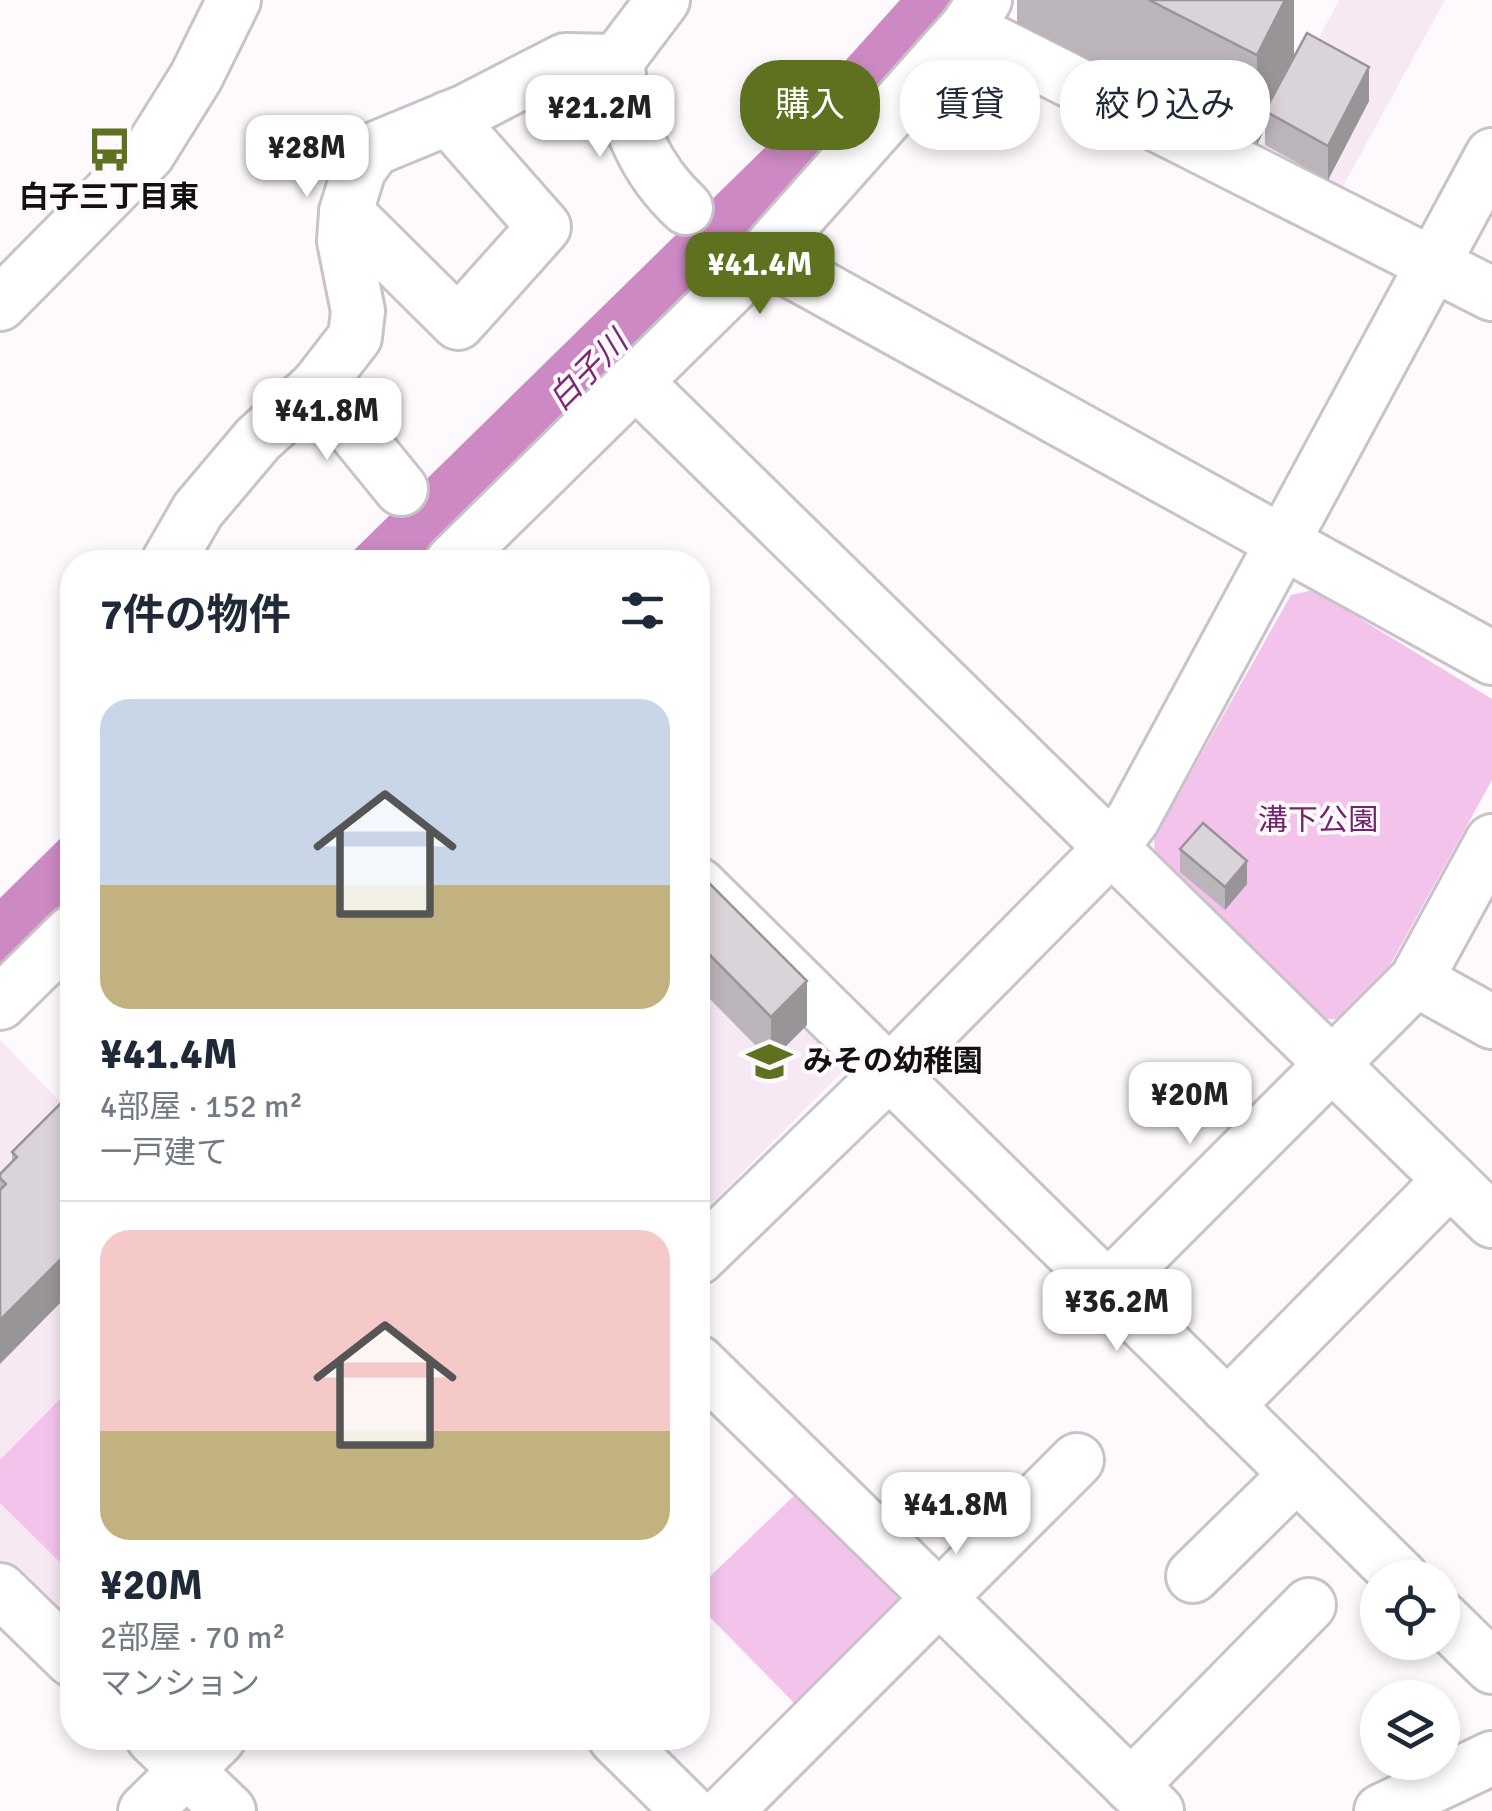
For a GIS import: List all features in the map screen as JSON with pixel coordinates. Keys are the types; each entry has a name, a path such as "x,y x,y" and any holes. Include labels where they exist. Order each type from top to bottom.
{"street":[{"path":"0,304 148,154 196,77 234,0"},
{"path":"663,0 617,61 620,94 640,150 686,208"},
{"path":"464,550 766,252 976,14 1492,294"},
{"path":"175,550 198,510 258,439 317,386 355,337 358,312 344,241 346,212 360,170 374,148 448,118 565,60 617,61"},
{"path":"346,212 458,322 544,226 448,118"},
{"path":"710,1246 889,1073 1110,849 1132,819 1492,155"},
{"path":"766,252 786,268 1492,658"},
{"path":"636,382 1492,1221"},
{"path":"317,386 401,489"},
{"path":"1108,1288 1416,980 1492,841"},
{"path":"710,896 1384,1560"},
{"path":"0,1002 60,944"},
{"path":"1416,980 1492,1022"},
{"path":"1228,1406 1450,1180"},
{"path":"710,1374 1144,1798 1309,1605"},
{"path":"628,1750 690,1808 939,1599 1077,1460"},
{"path":"1192,1576 1296,1474"},
{"path":"0,1590 60,1648"},
{"path":"1460,1635 1492,1666"},
{"path":"146,1811 185,1750"},
{"path":"187,1750 229,1811"},
{"path":"1382,1811 1492,1758"}],"shaded area":[{"path":"1339,0 1445,0 1337,197 1257,155 1260,150 1270,150 1270,130"},
{"name":"みその幼稚園","path":"710,924 842,1052 843,1071 710,1205"},
{"path":"0,1040 60,1102 60,1623 0,1565"}],"green space":[{"name":"溝下公園","path":"1313,590 1492,699 1492,780 1389,967 1338,1019 1316,1019 1155,858 1154,838 1291,595"},
{"path":"60,1399 60,1562 0,1503 0,1460"},
{"path":"801,1489 906,1592 905,1605 803,1712 710,1617 710,1576"}],"water":[{"path":"900,0 972,0 923,60 900,60 900,88 880,109 880,60 846,60"},
{"name":"白子川","path":"763,150 839,150 442,550 354,550"},
{"path":"60,839 60,927 0,986 0,898"}],"building":[{"path":"1149,0 1285,0 1257,55"},
{"path":"1307,33 1369,67 1328,146 1270,114 1270,102"},
{"path":"1203,823 1247,861 1225,887 1180,849"},
{"path":"710,884 807,981 771,1017 710,955"},
{"path":"60,1104 60,1260 0,1320 0,1190 6,1184 0,1174 17,1157 12,1152"}],"place":[{"name":"白子三丁目東","path":"109,150"},
{"name":"みその幼稚園","path":"770,1061"}]}
